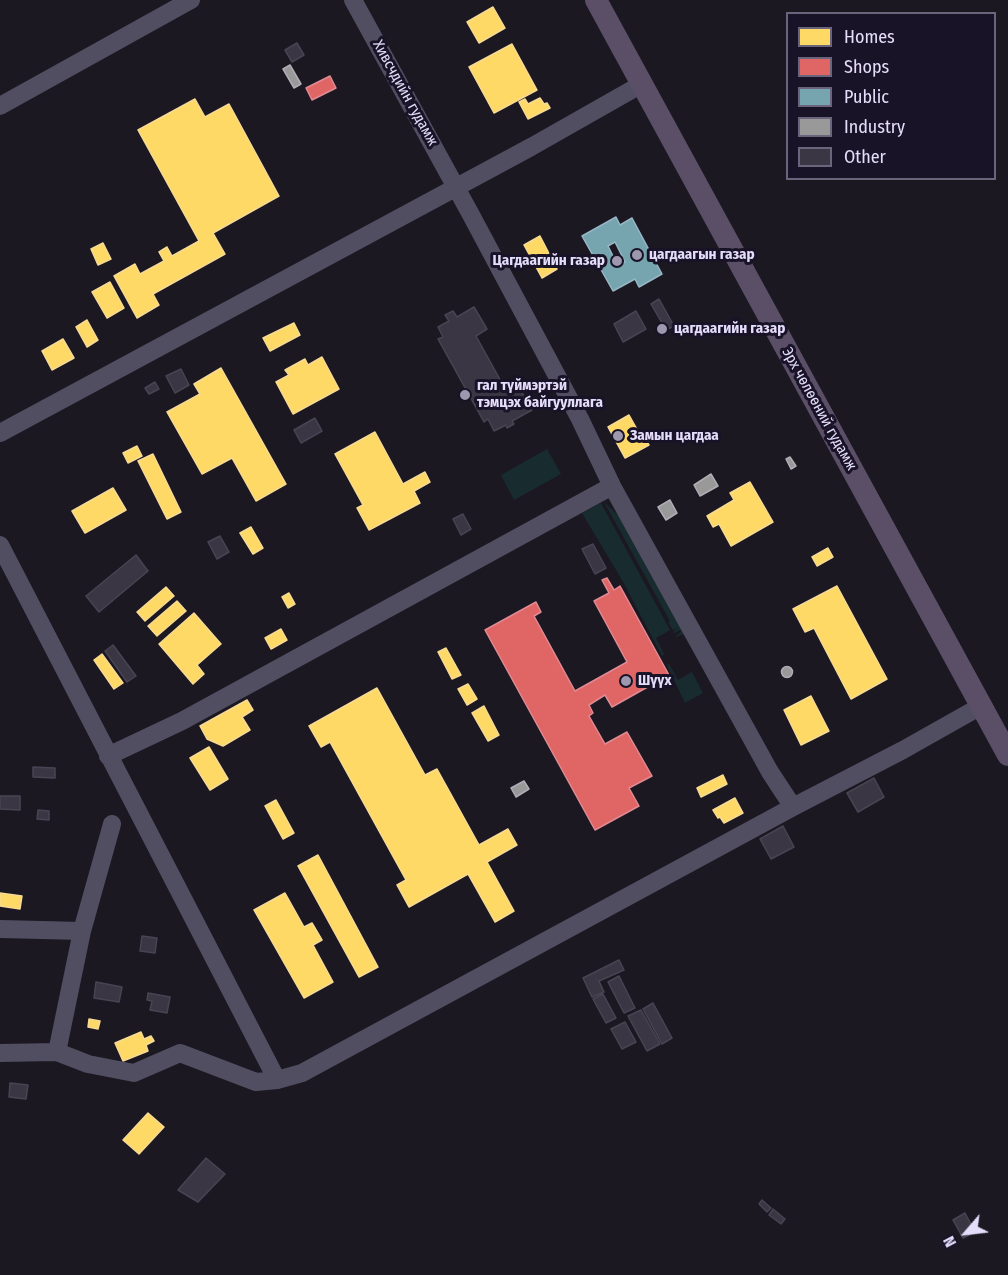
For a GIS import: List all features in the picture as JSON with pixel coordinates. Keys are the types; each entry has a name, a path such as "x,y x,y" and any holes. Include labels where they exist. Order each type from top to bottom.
{"main road":[{"name":"Эрх чөлөөний гудамж","path":"596,0 1008,755"}],"street":[{"path":"0,106 191,0"},
{"name":"Хивсчдийн гудамж","path":"353,0 456,186 580,419 612,486 770,772 793,807"},
{"path":"0,433 531,147 642,84"},
{"path":"108,756 182,721 612,486"},
{"path":"0,545 277,1080"},
{"path":"0,1053 57,1052 88,1064 134,1072 180,1053 256,1082 277,1080 302,1073 981,706"},
{"path":"57,1052 82,931 112,824"},
{"path":"0,929 82,931"}],"green space":[{"path":"547,449 561,474 514,500 501,475"},
{"path":"604,502 622,519 689,642 683,634 676,637 681,632 680,630 673,632 679,627 673,630 668,622 670,621"},
{"path":"601,503 670,630 656,638 664,654 662,656 622,580 582,513"},
{"path":"669,664 678,680 692,672 703,693 685,703 667,665"}],"building: Homes":[{"path":"493,7 505,28 479,43 467,22"},
{"path":"512,44 537,90 494,113 469,67"},
{"path":"540,98 550,108 528,119 519,102 525,99 528,104"},
{"path":"195,99 205,117 229,104 279,196 213,233 225,254 153,294 159,305 137,318 114,276 135,264 140,274 164,261 159,252 167,247 172,256 199,241 138,130"},
{"path":"540,236 557,269 542,278 524,245"},
{"path":"103,243 111,259 98,265 91,249"},
{"path":"110,282 124,308 107,318 92,292"},
{"path":"87,320 98,340 87,347 76,327"},
{"path":"294,323 300,335 270,351 263,338"},
{"path":"63,339 74,358 52,370 42,351"},
{"path":"322,357 339,389 293,414 276,382 289,375 285,370 305,359 308,365"},
{"path":"221,368 286,484 256,501 232,458 202,474 167,412 200,394 194,384"},
{"path":"629,415 643,440 645,439 649,445 625,458 608,427"},
{"path":"375,432 403,484 425,472 430,482 414,491 420,503 369,530 357,508 363,505 335,454"},
{"path":"137,446 142,456 128,463 123,453"},
{"path":"153,454 181,512 167,519 138,461"},
{"path":"750,482 773,522 731,546 719,524 713,527 707,516 734,500 730,493"},
{"path":"113,488 126,510 85,533 72,511"},
{"path":"251,527 263,548 253,554 240,533"},
{"path":"828,548 833,557 817,566 812,557"},
{"path":"837,586 887,679 851,699 814,628 805,632 793,609"},
{"path":"166,587 174,596 145,621 137,612"},
{"path":"289,593 295,604 288,608 282,597"},
{"path":"177,601 186,611 157,636 148,626"},
{"path":"194,613 221,644 197,665 204,674 193,684 159,644"},
{"path":"281,629 287,640 271,649 265,638"},
{"path":"446,648 461,675 452,679 438,652"},
{"path":"102,654 123,683 114,689 94,660"},
{"path":"468,684 477,699 467,705 458,689"},
{"path":"377,688 425,775 437,769 479,845 508,829 517,845 487,862 514,911 495,922 468,874 409,907 397,885 406,880 330,742 321,747 309,726"},
{"path":"811,696 829,731 801,745 784,710"},
{"path":"247,700 253,710 242,717 250,730 223,746 207,739 200,726"},
{"path":"484,706 499,735 488,741 472,713"},
{"path":"209,747 228,779 210,790 190,758"},
{"path":"723,775 727,784 701,797 697,788"},
{"path":"735,798 743,813 724,823 713,810"},
{"path":"276,800 294,833 283,839 265,806"},
{"path":"318,855 378,967 359,977 298,866"},
{"path":"0,893 22,896 20,909 0,906"},
{"path":"285,893 304,927 312,923 322,940 313,945 333,982 304,998 254,910"},
{"path":"89,1019 100,1021 98,1029 88,1027"},
{"path":"141,1032 144,1039 151,1036 154,1041 146,1045 148,1051 123,1061 115,1043"},
{"path":"148,1113 164,1127 139,1154 123,1140"}],"building: Shops":[{"path":"330,76 336,88 312,100 306,88"},
{"path":"607,578 614,590 620,586 669,675 612,707 605,695 589,705 593,713 589,716 605,744 627,732 652,776 629,788 639,806 595,830 485,630 536,602 541,612 534,616 575,691 627,662 594,601 609,593 602,580"}],"building: Public":[{"name":"цагдаагын газар","path":"616,217 620,225 632,218 662,274 639,287 635,279 613,291 582,236","holes":["615,242 625,262 618,266 608,246"]}],"building: Industry":[{"path":"290,65 301,84 294,88 283,69"},
{"path":"790,457 796,466 791,469 786,459"},
{"path":"711,474 718,486 700,496 694,485"},
{"path":"670,500 677,513 666,520 658,507"},
{"path":"787,666 793,672 787,678 781,672"},
{"path":"524,781 529,789 516,797 511,788"}],"building: Other":[{"path":"297,43 304,55 292,62 285,50"},
{"path":"659,299 674,326 666,330 651,304"},
{"path":"474,307 487,329 476,336 508,394 519,387 532,410 512,421 514,424 507,428 506,425 494,431 488,419 484,422 438,339 443,337 438,327 449,321 445,315 453,311 457,317"},
{"path":"636,311 646,329 623,342 614,324"},
{"path":"181,369 189,385 175,393 166,376"},
{"path":"155,382 159,389 149,394 145,388"},
{"path":"315,418 322,431 301,443 294,430"},
{"path":"463,514 471,529 461,535 453,519"},
{"path":"220,536 229,552 217,559 208,542"},
{"path":"593,544 606,568 595,574 582,549"},
{"path":"136,555 148,571 99,612 86,596"},
{"path":"113,645 136,676 127,682 105,651"},
{"path":"33,767 55,768 55,778 33,777"},
{"path":"874,778 884,797 858,812 847,793"},
{"path":"0,796 20,796 20,810 0,809"},
{"path":"38,810 49,811 49,820 37,819"},
{"path":"783,826 794,847 771,859 760,839"},
{"path":"142,936 157,938 155,953 140,951"},
{"path":"619,960 624,970 599,981 604,992 592,997 583,978"},
{"path":"619,976 635,1008 624,1013 608,982"},
{"path":"96,982 122,987 119,1002 94,998"},
{"path":"148,993 170,997 167,1013 150,1010 152,1001 147,1000"},
{"path":"603,994 616,1018 606,1023 593,999"},
{"path":"653,1003 672,1038 662,1044 643,1009"},
{"path":"641,1010 660,1044 647,1051 628,1016"},
{"path":"625,1022 636,1042 622,1049 611,1029"},
{"path":"10,1083 28,1085 26,1099 9,1097"},
{"path":"206,1158 225,1174 198,1202 178,1190"},
{"path":"762,1200 771,1208 767,1212 759,1204"},
{"path":"773,1209 785,1219 781,1224 769,1215"},
{"path":"965,1213 975,1232 963,1238 953,1220"}],"place":[{"name":"цагдаагын газар","path":"637,255"},
{"name":"Цагдаагийн газар","path":"617,261"},
{"name":"цагдаагийн газар","path":"662,329"},
{"name":"гал түймэртэй тэмцэх байгууллага","path":"465,395"},
{"name":"Замын цагдаа","path":"618,436"},
{"name":"Шүүх","path":"626,681"}]}
